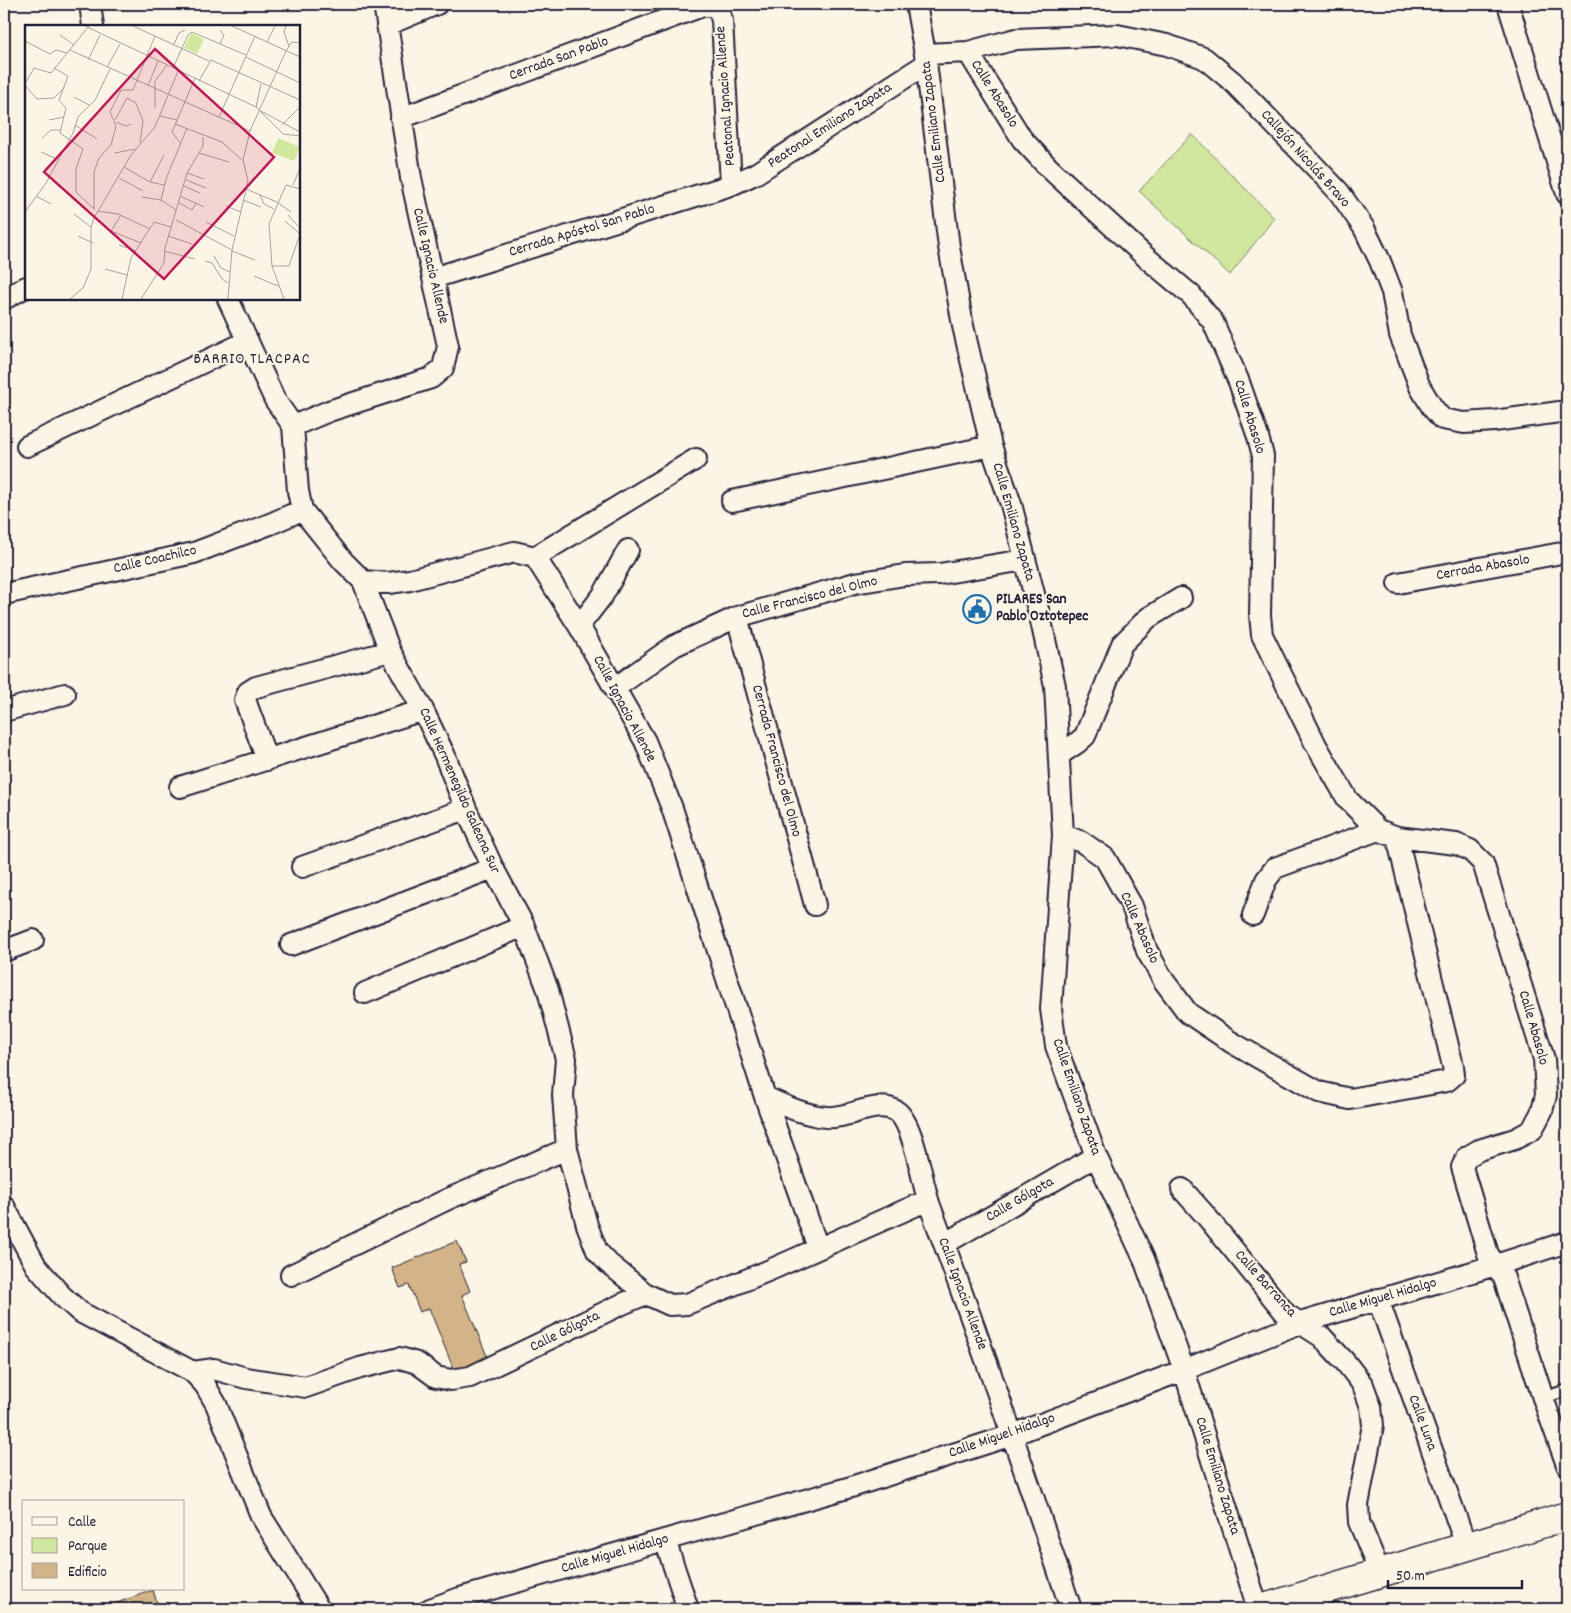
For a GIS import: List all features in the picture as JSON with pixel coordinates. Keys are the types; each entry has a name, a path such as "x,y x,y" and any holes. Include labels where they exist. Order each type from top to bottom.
{"main road":[{"path":"1260,1609 1312,1602 1380,1573 1567,1516"}],"street":[{"path":"90,4 93,25"},
{"name":"Calle Ignacio Allende","path":"293,426 329,411 431,378 443,368 448,346 411,178 384,4"},
{"path":"387,25 437,4"},
{"name":"Calle Emiliano Zapata","path":"916,4 926,59 951,257 963,326 990,446 1010,504 1041,621 1055,686 1062,835 1051,1009 1056,1046 1096,1156 1144,1259 1184,1370 1260,1609"},
{"path":"1508,4 1564,171 1567,194"},
{"name":"Cerrada San Pablo","path":"401,118 705,5 718,8"},
{"name":"Peatonal Ignacio Allende","path":"718,8 722,20 731,185"},
{"name":"Callejón Nicolás Bravo","path":"926,59 968,52 1016,39 1117,36 1166,45 1204,58 1233,82 1339,192 1364,228 1392,292 1400,335 1420,387 1442,419 1464,423 1494,422 1567,411"},
{"name":"Calle Abasolo","path":"968,52 1022,139 1048,167 1190,296 1213,322 1239,382 1263,456 1260,615 1262,635 1316,745 1348,800 1378,830 1397,837 1456,844 1470,850 1483,863 1544,1059 1546,1095 1542,1111 1532,1130 1515,1139 1479,1150 1467,1157 1462,1168 1488,1254 1504,1278 1567,1465"},
{"name":"Peatonal Emiliano Zapata","path":"731,185 755,174 926,59"},
{"name":"Cerrada Apóstol San Pablo","path":"433,278 731,185"},
{"path":"4,300 25,288"},
{"path":"228,300 274,400 293,426"},
{"path":"26,446 248,341"},
{"name":"Calle Hermenegildo Galeana Sur","path":"293,426 298,492 302,510 343,561 363,581 390,650 423,710 493,868 524,926 548,990 566,1059 563,1095 567,1149 587,1225 597,1251 608,1263 646,1294"},
{"name":"Calle Emiliano Zapata","path":"732,501 990,446"},
{"path":"363,581 389,583 410,580 514,552 535,557 696,459"},
{"name":"Calle Coachilco","path":"4,594 194,553 302,510"},
{"path":"579,626 603,595 628,550"},
{"name":"Cerrada Abasolo","path":"1398,583 1567,552"},
{"name":"Calle Ignacio Allende","path":"535,557 579,626 645,741 672,808 765,1098 818,1248"},
{"name":"Calle Francisco del Olmo","path":"615,688 674,646 736,617 855,584 905,575 939,574 1024,560"},
{"path":"1059,755 1085,736 1122,644 1148,618 1181,598"},
{"name":"Cerrada Francisco del Olmo","path":"736,617 815,905"},
{"path":"267,760 245,700 248,692 256,687 390,650"},
{"path":"4,711 65,694"},
{"path":"180,787 423,710"},
{"path":"302,867 466,809"},
{"path":"1253,915 1266,880 1275,868 1378,830"},
{"name":"Calle Abasolo","path":"1062,835 1082,842 1105,858 1132,906 1147,951 1164,981 1188,1013 1231,1042 1319,1092 1350,1098 1447,1081 1454,1075 1397,837"},
{"path":"291,945 493,868"},
{"path":"366,993 524,926"},
{"path":"4,950 33,940"},
{"name":"Calle Ignacio Allende","path":"765,1098 797,1111 828,1118 869,1109 888,1108 896,1111 904,1118 911,1134 928,1200 1012,1434 1071,1609"},
{"path":"291,1275 448,1199 567,1149"},
{"name":"Calle Gólgota","path":"944,1244 1096,1156"},
{"name":"Calle Barranca","path":"1182,1189 1286,1314 1322,1337 1363,1385 1371,1407 1373,1425 1358,1505 1359,1522 1380,1573"},
{"path":"646,1294 670,1305 686,1304 770,1270 928,1200"},
{"path":"4,1206 36,1266 62,1296 80,1312 193,1372 205,1385 216,1404 261,1516 319,1609"},
{"name":"Calle Miguel Hidalgo","path":"430,1609 460,1598 750,1514 851,1487 1012,1434 1184,1370 1300,1323 1567,1242"},
{"name":"Calle Gólgota","path":"193,1372 214,1369 246,1378 306,1387 360,1368 400,1358 417,1363 436,1377 451,1380 470,1377 646,1294"},
{"name":"Calle Luna","path":"1378,1299 1467,1548"},
{"path":"665,1540 688,1609"}],"lane":[{"path":"1543,1398 1567,1390"}],"green space":[{"path":"1192,134 1274,218 1230,275 1139,191"}],"building":[{"path":"457,1241 466,1262 459,1264 470,1291 462,1295 489,1361 456,1375 429,1308 420,1312 409,1285 400,1288 392,1268"},
{"path":"153,1590 159,1609 100,1609"}],"place":[{"name":"PILARES San Pablo Oztotepec","path":"977,609"}],"district":[{"name":"BARRIO TLACPAC","path":"252,359"}]}
